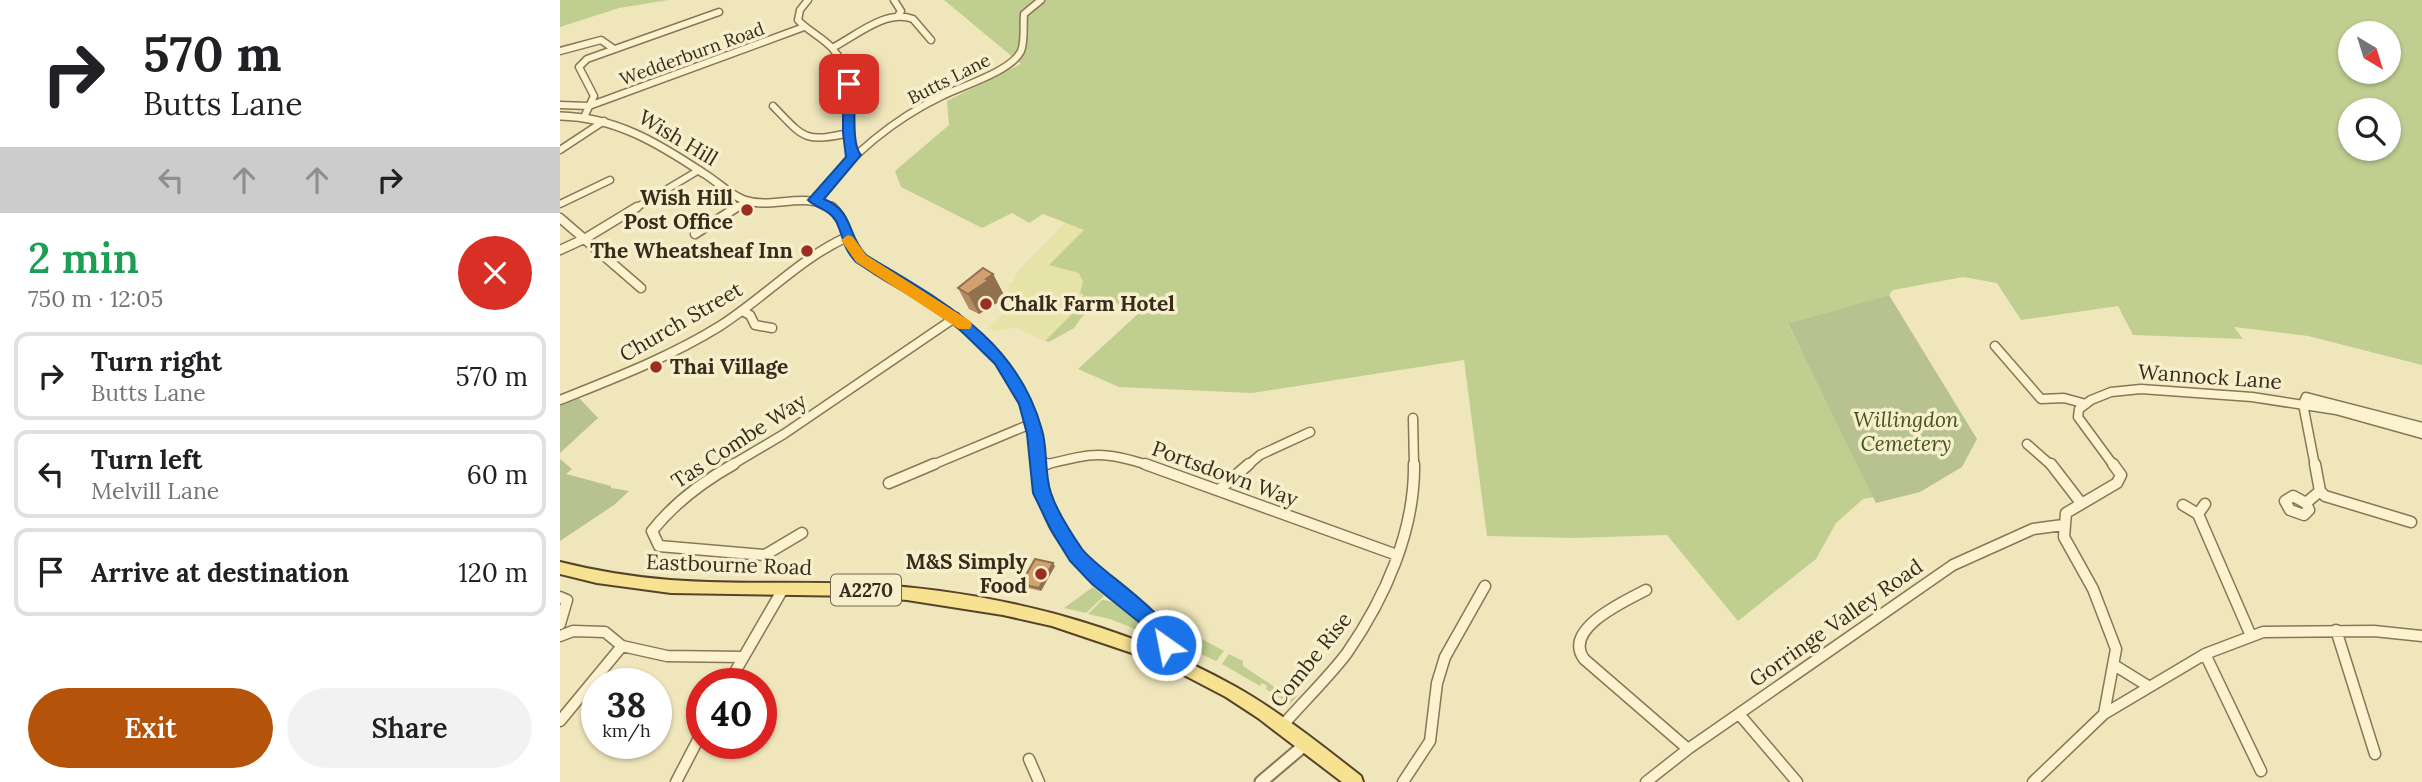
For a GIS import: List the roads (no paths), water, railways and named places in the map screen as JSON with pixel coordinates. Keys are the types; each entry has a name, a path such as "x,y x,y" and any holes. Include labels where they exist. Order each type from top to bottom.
{"main road":[{"name":"Eastbourne Road","path":"560,568 593,578 716,589 862,590 1007,609 1165,658 1231,692 1283,725 1355,782"}],"street":[{"path":"808,0 800,10 798,20 832,48 844,63 849,84 851,154 855,155"},
{"path":"894,0 901,11 898,16"},
{"name":"Butts Lane","path":"815,200 855,155 920,108 1010,64 1021,51 1024,14 1041,0"},
{"path":"584,115 594,96 579,67 587,59 719,12"},
{"path":"832,48 884,19 898,16 913,19 931,40"},
{"name":"Wedderburn Road","path":"589,106 804,27"},
{"path":"560,51 601,40 614,49"},
{"path":"560,105 589,106"},
{"path":"773,106 806,139 815,140 849,133"},
{"name":"Wish Hill","path":"560,116 584,115 624,125 747,201"},
{"path":"560,150 604,121"},
{"path":"560,250 586,238 699,170"},
{"path":"560,204 610,180"},
{"path":"695,234 747,201 815,200 833,208 842,219 852,248 861,258 956,317 1000,360 1026,403 1033,423 1042,493 1077,556 1098,578 1160,629 1166,639 1165,658"},
{"path":"560,218 641,288"},
{"name":"Church Street","path":"560,400 646,366 742,311 803,262 847,237"},
{"path":"742,311 750,315 755,325 772,328"},
{"name":"Tas Combe Way","path":"802,533 765,555 659,546 652,531 667,510 702,481 781,436 956,317"},
{"path":"1995,346 2041,399 2064,398 2086,404"},
{"name":"Wannock Lane","path":"2086,404 2110,393 2141,389 2303,404 2336,410 2422,434"},
{"path":"2411,522 2325,496 2320,491 2303,404 2306,397 2422,427"},
{"path":"2086,404 2079,409 2078,417 2121,475 2117,483 2066,513 2063,525 2064,537 2093,589 2116,649 2104,714"},
{"name":"Combe Rise","path":"1283,725 1320,686 1372,614 1397,555 1408,528 1414,483 1413,418"},
{"path":"889,483 1033,423"},
{"path":"1220,489 1260,454 1310,432"},
{"path":"2027,444 2049,462 2081,503"},
{"name":"Portsdown Way","path":"1039,466 1088,454 1115,454 1220,489 1397,555"},
{"path":"2306,503 2320,491"},
{"path":"2198,514 2205,504"},
{"path":"2183,505 2198,514 2251,636"},
{"name":"Gorringe Valley Road","path":"1646,782 1688,748 1953,565 2033,528 2063,525"},
{"path":"1402,782 1422,758 1430,741 1434,730 1437,683 1461,626 1485,586"},
{"path":"737,668 783,589"},
{"path":"1646,590 1608,610 1591,625 1578,642 1578,650 1584,659 1688,748"},
{"path":"560,597 567,600 560,624"},
{"path":"2336,630 2375,754"},
{"path":"2033,782 2104,714 2205,654 2251,636 2263,632 2336,630 2422,636"},
{"path":"560,636 573,631 605,632 622,646 667,656 743,657"},
{"path":"560,721 622,646"},
{"path":"2205,654 2261,771"},
{"path":"2114,665 2148,686"},
{"path":"1739,714 1797,782"},
{"path":"1261,782 1307,743"},
{"path":"676,782 688,759"},
{"path":"1029,759 1039,782"}],"place":[{"name":"Wish Hill Post Office","path":"747,210"},
{"name":"The Wheatsheaf Inn","path":"807,251"},
{"name":"Chalk Farm Hotel","path":"986,304"},
{"name":"Thai Village","path":"656,367"},
{"name":"M&S Simply Food","path":"1041,574"}],"park label":[{"name":"Willingdon Cemetery","path":"1906,432"}]}
